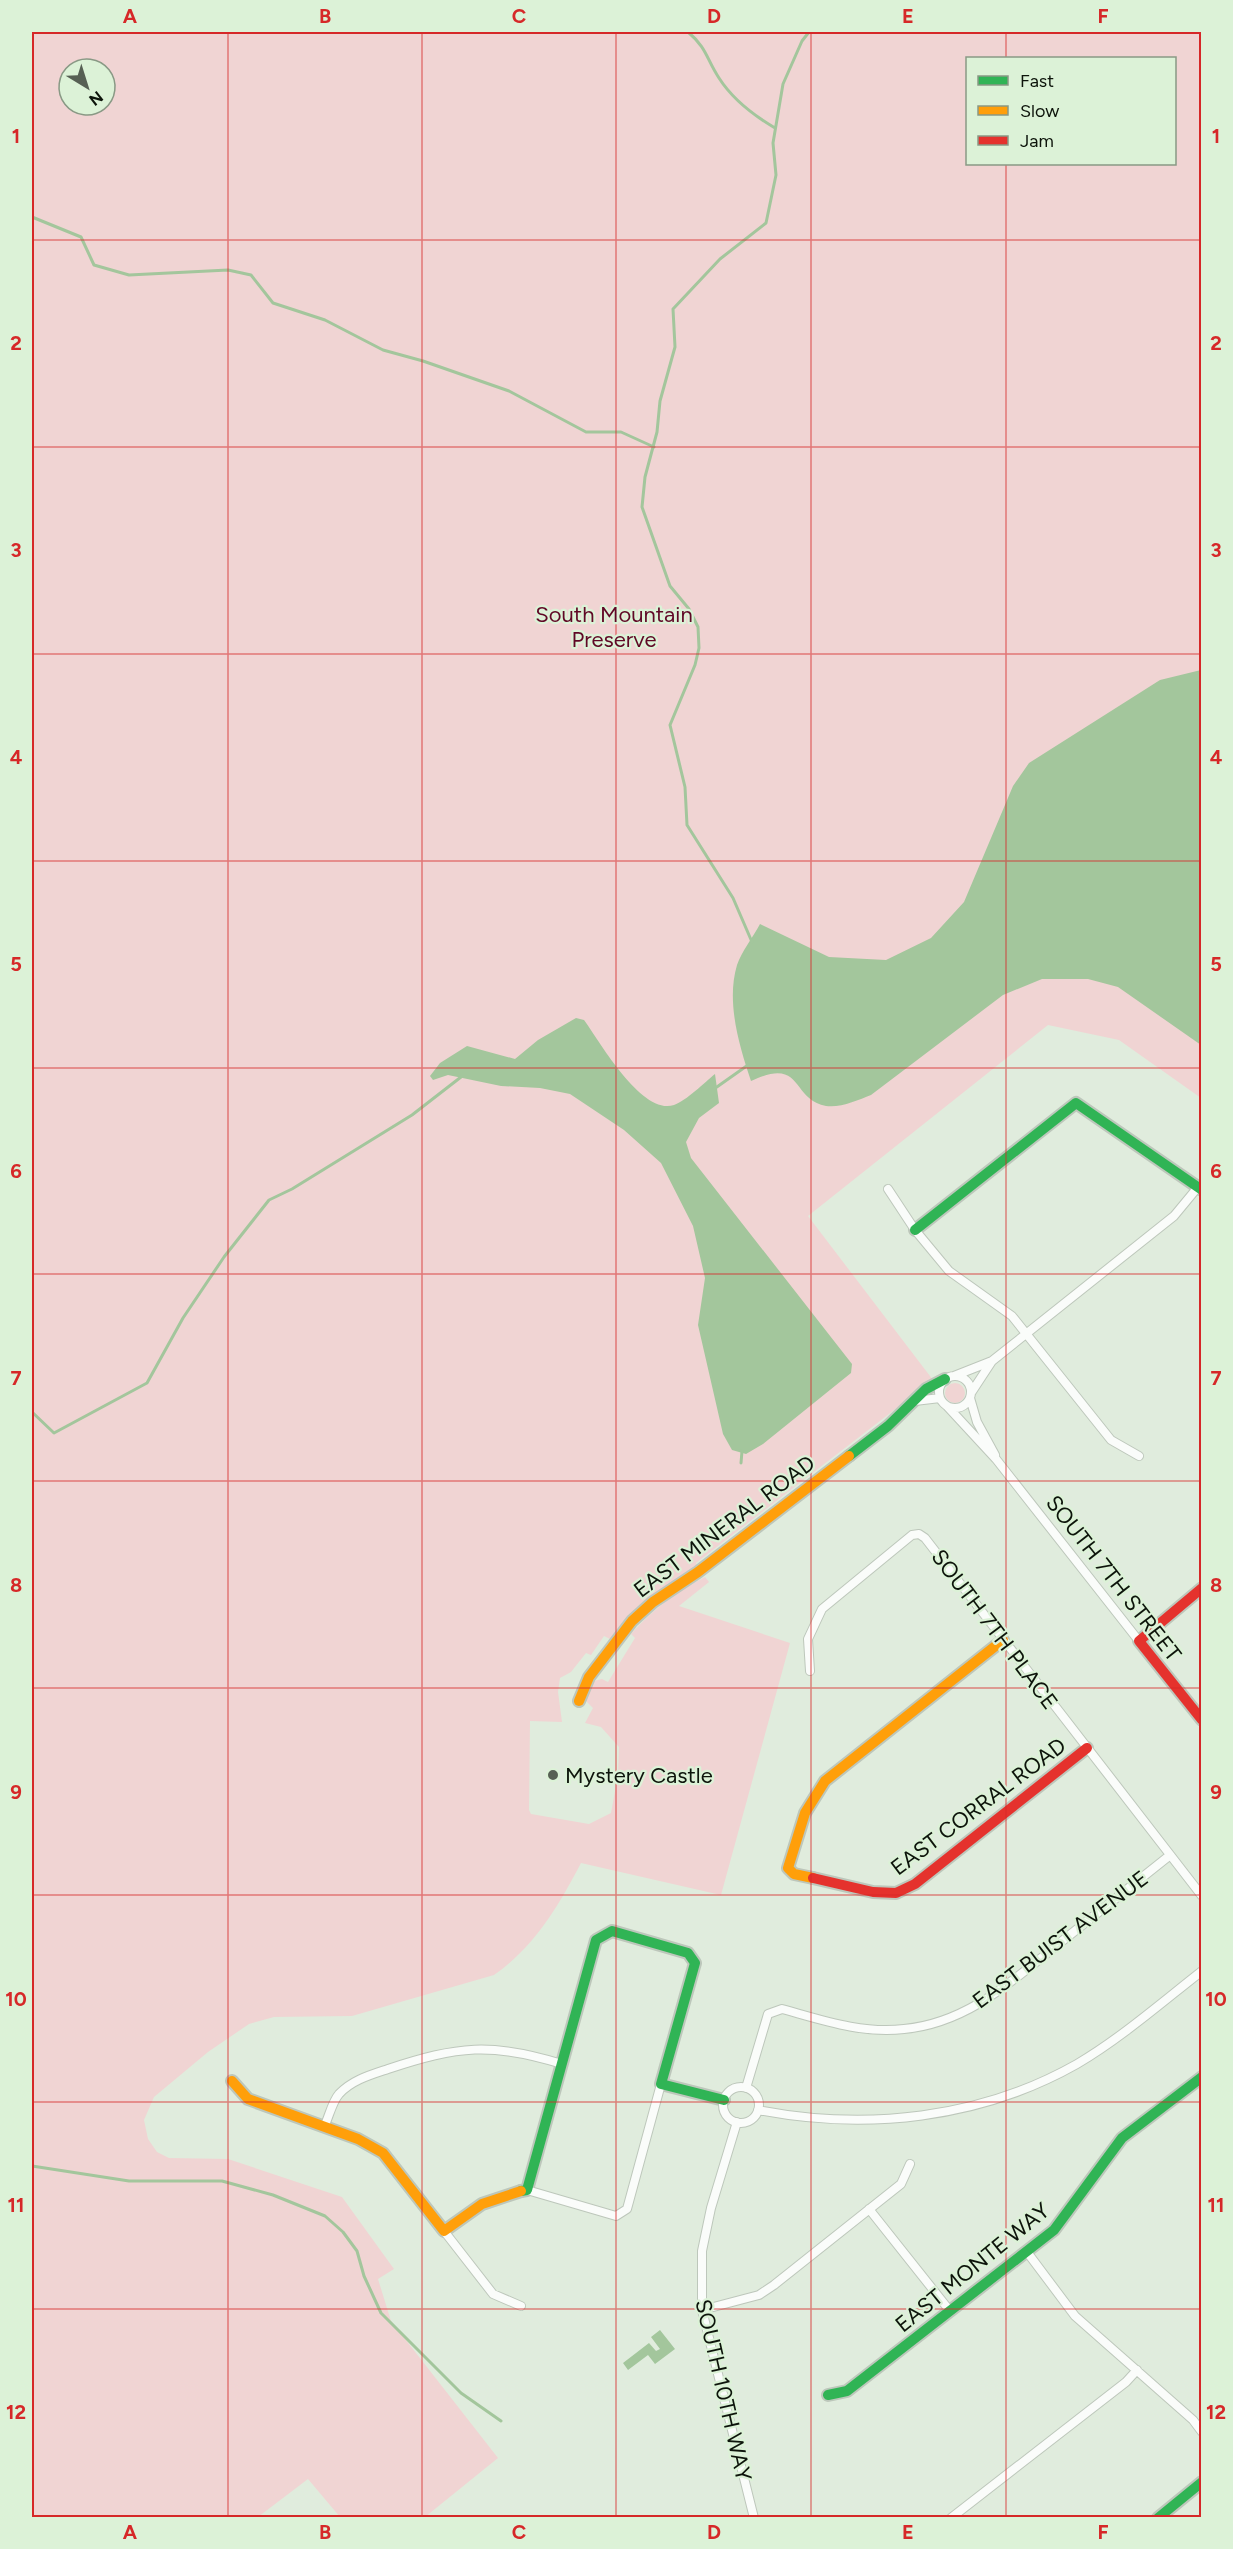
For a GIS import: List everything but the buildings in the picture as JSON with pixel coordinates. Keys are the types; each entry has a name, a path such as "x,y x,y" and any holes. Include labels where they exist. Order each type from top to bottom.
{"street":[{"path":"915,1230 1076,1103 1200,1188"},
{"name":"EAST MINERAL ROAD","path":"579,1701 589,1677 632,1621 653,1602 698,1572 888,1426 933,1384 992,1361 1174,1216 1200,1188"},
{"path":"888,1189 915,1230 949,1271 1012,1316 1111,1440 1139,1456"},
{"name":"EAST MINERAL ROAD","path":"970,1396 992,1361"},
{"path":"914,1402 940,1398 939,1388 950,1378"},
{"name":"SOUTH 7TH STREET","path":"950,1378 967,1381 977,1422 996,1459"},
{"path":"947,1406 961,1407 970,1396"},
{"name":"SOUTH 7TH STREET","path":"940,1398 996,1459 1202,1720"},
{"name":"SOUTH 7TH PLACE","path":"810,1671 808,1639 822,1609 912,1535 919,1534 926,1538 1202,1896"},
{"path":"1139,1641 1202,1588"},
{"name":"EAST CORRAL ROAD","path":"1003,1640 825,1781 805,1813 788,1868 794,1874 861,1890 896,1893 915,1884 1087,1748"},
{"name":"EAST BUIST AVENUE","path":"746,2088 768,2014 773,2011 782,2009 843,2026 866,2029 904,2029 942,2021 988,2000 1169,1856"},
{"path":"444,2231 471,2210 501,2194 527,2190 616,2216 627,2209 694,1974 695,1963 688,1953 612,1931 596,1940 527,2190"},
{"path":"758,2110 796,2117 882,2120 938,2114 1000,2100 1076,2064 1117,2037 1202,1971"},
{"path":"324,2127 337,2096 350,2084 447,2051 498,2049 525,2053 562,2064"},
{"name":"EAST MONTE WAY","path":"828,2395 847,2391 1027,2252 1067,2217 1096,2170 1116,2145 1202,2078"},
{"path":"232,2081 248,2099 358,2139 383,2153 493,2294 521,2306"},
{"path":"661,2084 724,2100"},
{"path":"746,2088 758,2099 758,2110 747,2121 737,2122 727,2116 724,2100 730,2091 746,2088"},
{"name":"SOUTH 10TH WAY","path":"737,2122 711,2208 702,2251 702,2310 754,2517"},
{"path":"702,2310 759,2295 901,2184 910,2164"},
{"path":"869,2209 950,2311"},
{"path":"1027,2252 1075,2316 1193,2420 1202,2432"},
{"path":"951,2517 1126,2382 1137,2370"},
{"path":"1158,2517 1202,2482"}],"green space":[{"name":"South Mountain Preserve","path":"32,32 1201,32 1201,1098 1119,1040 1048,1025 808,1216 933,1380 696,1563 697,1566 660,1591 612,1640 604,1636 591,1655 586,1653 571,1672 560,1678 558,1692 562,1722 530,1721 529,1810 531,1814 589,1824 611,1813 618,1775 619,1747 601,1727 585,1723 593,1708 586,1701 594,1681 602,1679 608,1682 635,1638 631,1634 656,1609 705,1577 709,1582 679,1606 790,1643 721,1895 581,1863 544,1925 509,1964 494,1975 352,2016 274,2017 249,2024 208,2052 154,2097 144,2120 148,2139 157,2152 169,2158 228,2159 342,2197 394,2269 378,2279 391,2321 498,2458 425,2517 340,2517 308,2479 258,2517 32,2517"},
{"path":"955,1383 962,1386 965,1393 962,1400 955,1403 948,1400 945,1393 948,1386"}],"shaded area":[{"path":"1201,670 1201,1045 1118,987 1088,979 1042,979 1003,995 871,1095 855,1101 832,1106 815,1102 789,1076 780,1073 751,1081 738,1038 733,994 737,965 760,924 829,957 886,960 931,938 964,902 1013,786 1029,763 1160,680"},
{"path":"576,1018 584,1020 623,1075 636,1089 662,1105 679,1103 715,1074 719,1103 699,1118 686,1142 691,1158 852,1364 851,1373 763,1444 746,1454 732,1450 723,1434 698,1325 705,1278 693,1226 661,1163 624,1130 570,1094 540,1088 501,1086 448,1075 433,1080 430,1076 440,1063 467,1046 515,1059 538,1040"},
{"path":"660,2330 675,2349 655,2364 648,2355 628,2370 623,2363 649,2343 656,2351 660,2349 651,2337"}],"waterway":[{"path":"688,32 703,48 719,78 737,100 775,128"},
{"path":"752,942 733,898 687,825 685,787 670,725 695,665 699,648 698,627 689,609 670,586 642,507 645,477 657,432 660,401 675,347 673,309 720,259 766,223 776,175 773,143 783,84 802,41 809,32"},
{"path":"32,217 81,237 94,265 129,275 228,270 251,275 273,303 325,320 383,350 423,361 509,391 586,432 621,432 654,447"},
{"path":"714,1089 748,1065"},
{"path":"32,1412 54,1433 147,1383 183,1318 224,1257 269,1200 292,1189 412,1115 461,1077"},
{"path":"741,1463 742,1451"},
{"path":"32,2166 129,2181 222,2181 273,2195 325,2216 343,2232 357,2251 364,2276 381,2313 461,2393 501,2421"}],"traffic: fast":[{"path":"915,1230 1076,1103 1202,1190"},
{"path":"849,1456 888,1426 926,1389 945,1379"},
{"path":"521,2191 527,2190 596,1940 612,1931 688,1953 695,1963 661,2084 724,2100"},
{"path":"828,2395 847,2391 1054,2230 1122,2138 1202,2077"},
{"path":"1158,2518 1202,2482"}],"traffic: slow":[{"path":"579,1701 589,1677 632,1621 653,1602 698,1572 849,1456"},
{"path":"813,1878 794,1874 788,1868 805,1813 825,1781 1003,1640"},
{"path":"232,2081 248,2099 358,2139 383,2153 444,2231 482,2204 521,2191"}],"traffic: jam":[{"path":"1202,1588 1139,1641 1202,1720"},
{"path":"813,1878 873,1892 896,1893 915,1884 1087,1748"}],"place":[{"name":"Mystery Castle","path":"553,1775"}]}
